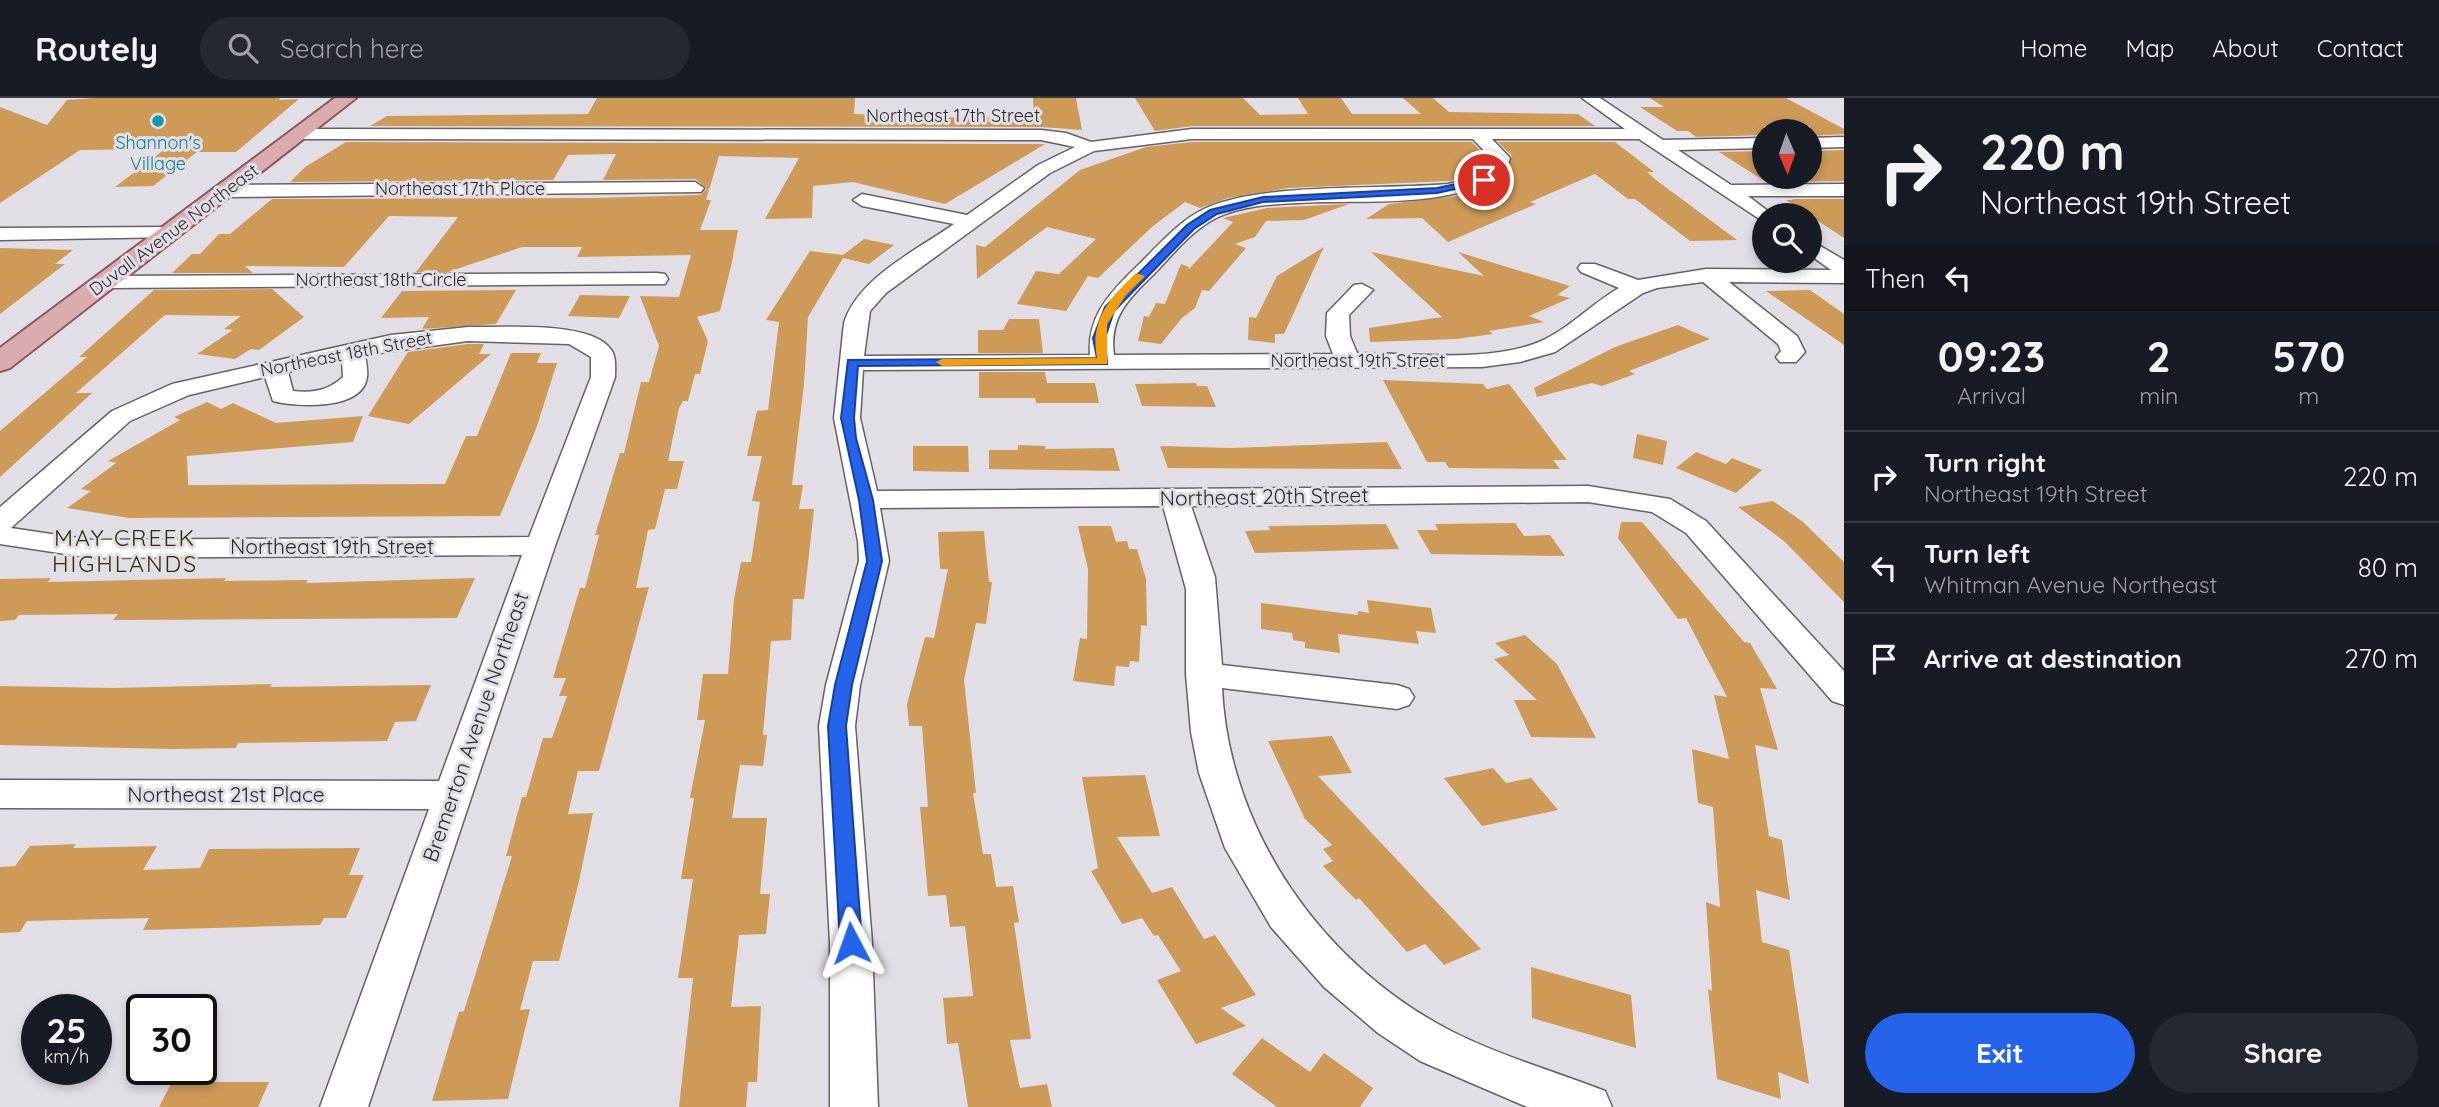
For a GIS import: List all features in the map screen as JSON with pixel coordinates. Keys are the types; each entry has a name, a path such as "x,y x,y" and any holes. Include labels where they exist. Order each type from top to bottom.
{"main road":[{"name":"Duvall Avenue Northeast","path":"7,351 105,282 347,98"}],"street":[{"path":"1590,98 1752,208"},
{"name":"Northeast 17th Street","path":"301,134 751,132 837,137 1028,135 1066,138 1090,147 1167,135 1644,134"},
{"path":"1103,362 1099,338 1109,310 1122,293 1202,218 1230,206 1263,200 1437,191 1484,180 1499,170 1501,158 1477,134"},
{"path":"1822,143 1844,142"},
{"path":"1660,145 1752,143"},
{"path":"853,1107 851,943 837,726 843,685 874,561 866,500 847,418 855,323 867,298 1044,169 1090,147"},
{"name":"Northeast 17th Place","path":"226,191 695,188"},
{"path":"1728,191 1844,190"},
{"path":"862,200 972,222"},
{"path":"0,234 170,233"},
{"path":"1822,254 1844,270"},
{"path":"1588,268 1636,287"},
{"path":"1710,277 1789,341 1793,352 1788,357"},
{"name":"Northeast 19th Street","path":"852,363 1482,360 1534,351 1554,343 1636,287 1673,279 1710,277 1844,277"},
{"name":"Northeast 18th Circle","path":"105,282 657,279"},
{"path":"1348,361 1338,336 1338,313 1362,290"},
{"name":"Northeast 18th Street","path":"0,522 105,428 137,406 181,388 360,349 446,335 556,334 573,337 598,349"},
{"path":"275,368 282,396 300,400 323,397 344,389 355,379 360,349"},
{"name":"Bremerton Avenue Northeast","path":"344,1107 540,546 603,377 603,357 598,349"},
{"name":"Northeast 20th Street","path":"866,500 1588,494 1660,505 1696,527 1844,693"},
{"path":"1174,498 1202,588 1203,674 1208,730 1220,785 1242,842 1269,894 1301,936 1336,972 1434,1045 1507,1079 1588,1107"},
{"name":"Northeast 19th Street","path":"0,535 92,549 540,546"},
{"path":"1203,674 1397,697"},
{"name":"Northeast 21st Place","path":"0,794 452,795"}],"building":[{"path":"597,98 855,98 854,114 970,118 1034,116 1033,98 1076,98 1082,130 1041,127 370,126 387,116 588,114"},
{"path":"1135,98 1243,98 1260,115 1308,114 1298,98 1341,98 1352,114 1421,114 1403,98 1433,98 1449,112 1578,114 1595,126 1192,126 1155,131"},
{"path":"1650,98 1786,98 1844,129 1844,134 1822,135 1822,119 1752,119 1752,135 1696,137 1688,131 1677,131 1640,107 1664,107"},
{"path":"299,99 236,152 197,152 153,186 115,187 165,149 80,150 0,203 0,107 47,125 67,100"},
{"path":"346,142 1045,144 945,204 853,182 813,186 812,218 765,219 799,158 719,156 706,200 711,200 700,230 738,230 732,262 720,311 697,317 708,341 700,374 695,374 688,401 683,401 679,408 668,461 684,461 677,489 665,489 655,529 648,530 636,588 649,587 599,771 578,771 568,814 593,813 579,881 559,961 533,961 520,1010 530,1009 508,1099 432,1101 459,1012 464,1011 512,856 506,856 522,797 526,797 543,738 552,738 567,696 559,696 566,678 553,678 580,588 585,588 599,535 595,535 620,453 624,453 641,382 649,382 659,346 640,296 679,297 691,255 577,257 582,247 522,247 448,272 416,272 458,217 389,216 344,267 245,266 253,273 172,273 192,254 200,254 219,234 230,234 272,199 594,198 701,195 707,188 695,179 603,180 616,154 568,155 553,180 290,182 305,167"},
{"path":"1192,142 1472,142 1489,160 1489,166 1472,176 1448,181 1288,188 1228,198 1200,208 1185,202 1153,226 1098,278 1088,276 1066,311 1017,304 1036,271 1059,274 1096,239 1047,227 977,279 976,245 985,247 1080,170 1146,147"},
{"path":"1498,142 1615,142 1654,172 1647,172 1656,180 1737,240 1690,241 1635,199 1628,199 1595,174 1530,202 1536,204 1448,242 1422,218 1366,219 1389,204 1457,196 1506,176 1512,156"},
{"path":"1844,150 1844,181 1822,181 1822,151"},
{"path":"1752,151 1752,173 1719,152"},
{"path":"1791,199 1844,199 1844,238 1822,224 1822,203 1791,203 1786,200 1794,200"},
{"path":"1349,204 1304,220 1266,221 1255,237 1235,244 1246,248 1209,291 1202,290 1195,308 1182,318 1161,344 1138,341 1144,316 1149,317 1156,303 1165,304 1181,264 1189,267 1188,270 1233,222 1223,218 1267,208"},
{"path":"864,239 894,245 869,264 843,258 808,317 804,384 792,485 803,485 799,509 814,509 804,599 793,599 791,640 771,641 763,766 740,765 732,818 767,818 760,894 770,894 766,934 739,935 731,1007 761,1006 757,1082 748,1082 746,1107 679,1107 693,978 678,978 693,879 681,879 694,798 690,798 705,720 697,720 703,674 728,674 734,599 741,562 751,562 760,502 752,501 762,456 747,456 757,411 768,410 779,322 766,320 810,251 843,255"},
{"path":"1324,247 1284,334 1275,334 1275,343 1248,340 1249,317 1256,318 1277,276"},
{"path":"0,248 73,250 55,264 65,264 0,314"},
{"path":"1371,252 1484,276 1458,252 1570,286 1557,295 1570,298 1529,316 1544,322 1489,331 1493,334 1456,339 1370,342 1369,328 1442,317"},
{"path":"272,289 304,317 259,350 251,349 235,359 197,354 233,330 224,329 241,316 165,315 76,393 92,393 0,477 0,431 87,357 79,357 154,290"},
{"path":"516,290 496,324 422,329 429,317 381,318 402,291"},
{"path":"1810,290 1844,314 1844,345 1766,291"},
{"path":"580,295 630,296 619,318 568,316"},
{"path":"1009,319 1039,319 1043,353 978,353 978,330 1003,330"},
{"path":"1678,325 1710,339 1629,371 1635,374 1602,386 1592,383 1537,397 1534,388 1615,347"},
{"path":"484,344 479,354 491,354 409,424 368,416 408,352"},
{"path":"511,353 541,353 537,363 557,363 536,429 500,516 129,518 67,508 91,491 81,489 116,463 108,461 180,420 174,417 207,402 221,409 233,403 276,423 363,416 353,442 187,456 188,485 445,484 466,436 477,436"},
{"path":"979,372 1045,372 1047,383 1095,383 1099,403 1036,403 1035,398 979,398"},
{"path":"1383,380 1483,384 1487,389 1509,384 1567,460 1553,460 1560,469 1449,468 1445,462 1427,462"},
{"path":"1196,383 1197,386 1207,386 1216,407 1142,406 1135,384"},
{"path":"1637,434 1667,441 1663,465 1633,458"},
{"path":"1387,442 1402,469 1168,468 1160,446 1232,448"},
{"path":"1018,445 1045,446 1045,449 1114,448 1120,471 989,469 989,450 1018,450"},
{"path":"913,446 968,446 969,472 913,471"},
{"path":"1696,452 1726,464 1732,458 1762,470 1736,493 1676,468"},
{"path":"1773,501 1803,522 1844,562 1844,602 1784,541 1738,507"},
{"path":"1621,522 1642,522 1744,642 1750,643 1777,689 1760,688 1778,750 1755,745 1769,836 1782,840 1790,900 1756,890 1762,942 1789,950 1809,1084 1778,1072 1781,1099 1717,1079 1708,989 1712,991 1706,902 1720,907 1713,807 1698,803 1692,749 1729,759 1714,695 1727,697 1686,618 1678,619 1618,538"},
{"path":"1515,523 1524,536 1550,535 1565,556 1431,554 1417,530 1438,530 1435,524"},
{"path":"1386,524 1399,549 1255,553 1245,531 1270,530 1268,526"},
{"path":"1078,526 1111,526 1116,542 1127,541 1129,549 1137,549 1146,579 1147,626 1141,625 1139,662 1130,661 1129,667 1116,666 1114,686 1073,681 1080,638 1087,639 1088,569"},
{"path":"984,531 989,582 992,582 986,624 976,623 964,680 976,793 973,793 983,854 991,854 996,887 1013,886 1019,922 1014,923 1031,1039 1010,1040 1020,1088 1047,1084 1052,1107 968,1107 958,1043 947,1044 943,998 973,996 965,926 950,927 946,895 928,896 920,807 928,807 922,726 909,726 907,704 925,637 934,638 948,569 940,569 938,532"},
{"path":"51,578 48,582 226,578 224,581 308,580 306,583 475,578 457,618 113,620 118,614 19,615 15,620 0,621 0,579"},
{"path":"1367,600 1431,608 1436,633 1416,631 1419,644 1338,634 1340,653 1305,648 1305,642 1293,640 1292,633 1261,629 1261,603 1358,615 1358,611 1369,613"},
{"path":"1525,635 1557,664 1596,738 1531,737 1514,700 1537,700 1494,659 1509,655 1495,643"},
{"path":"272,684 270,687 431,685 416,721 395,722 387,741 238,743 236,748 171,749 0,745 0,686 113,688"},
{"path":"1332,736 1352,773 1318,776 1481,949 1444,965 1425,944 1407,952 1359,898 1356,900 1323,866 1333,861 1323,849 1332,845 1305,819 1268,741"},
{"path":"1493,768 1506,783 1531,778 1558,810 1482,826 1444,778"},
{"path":"1145,775 1160,836 1117,837 1152,893 1172,887 1204,939 1215,935 1256,995 1221,1008 1246,1026 1196,1044 1157,980 1181,971 1158,935 1154,936 1142,918 1122,924 1091,871 1098,868 1082,777"},
{"path":"76,844 73,848 157,846 143,870 200,868 209,849 360,848 349,875 364,875 346,918 324,918 320,925 143,930 149,918 27,921 20,932 0,933 0,867 15,866 30,846"},
{"path":"1531,967 1631,995 1636,1048 1532,1018"},
{"path":"1262,1038 1310,1072 1324,1053 1373,1088 1360,1107 1277,1107 1232,1074"},
{"path":"269,1082 258,1107 159,1107 170,1085"}],"slow traffic":[{"path":"942,362 1103,362 1099,338 1101,324 1122,293 1140,276"}],"place":[{"name":"Shannon's Village","path":"158,121"}],"district":[{"name":"MAY CREEK HIGHLANDS","path":"125,551"}],"route":[{"path":"851,943 837,726 843,685 870,586 874,561 866,500 849,438 847,418 852,363 1103,362 1099,338 1101,324 1109,310 1122,293 1191,227 1213,212 1246,202 1288,197 1437,191 1484,180"}]}
